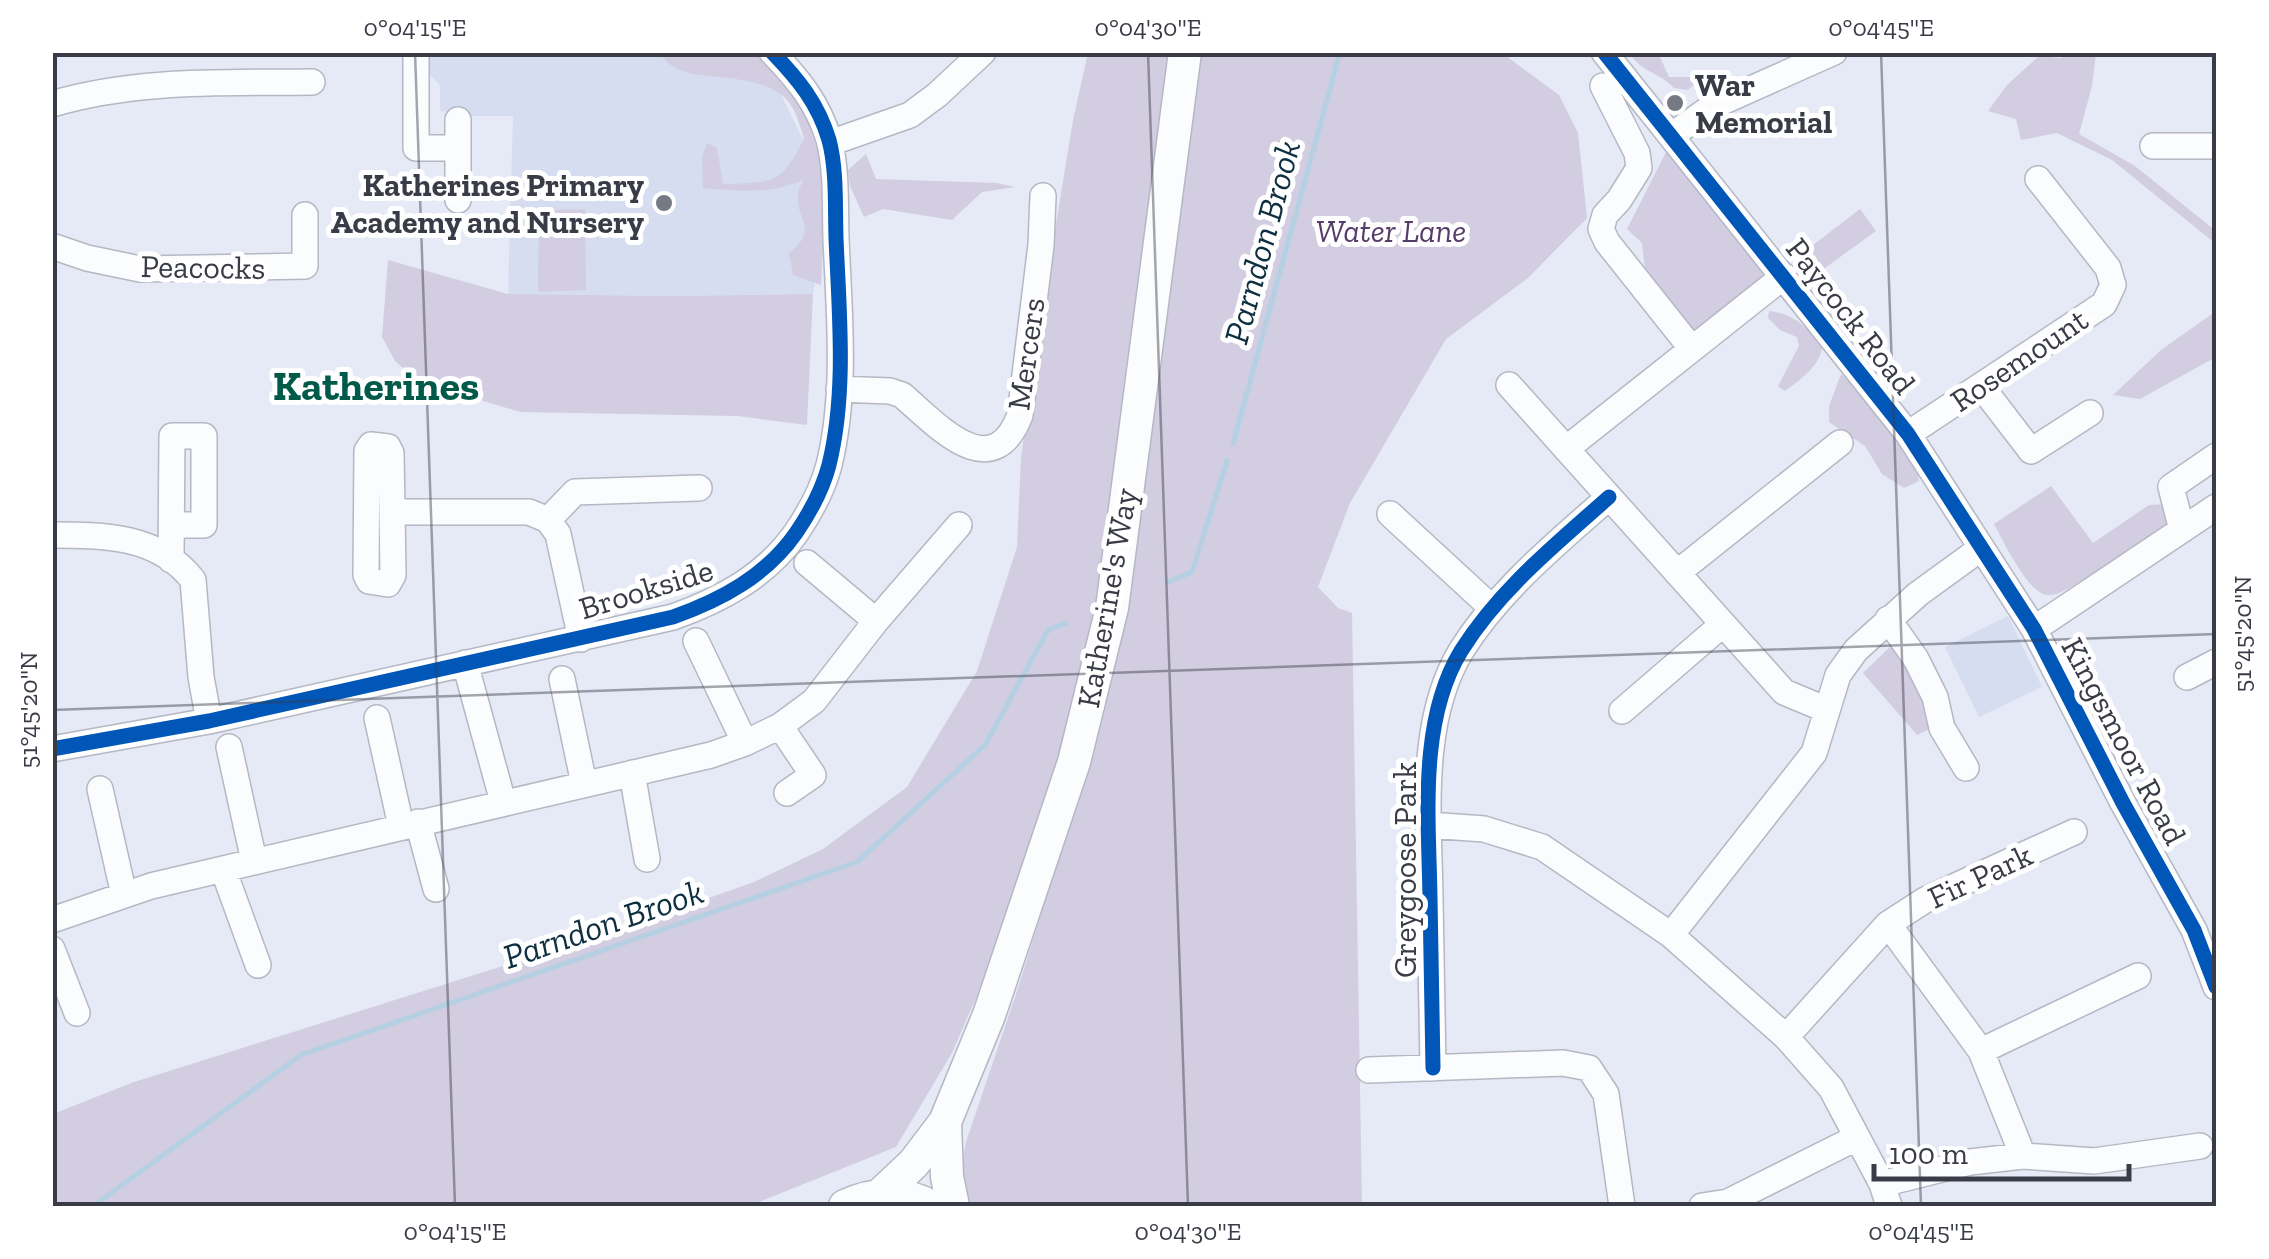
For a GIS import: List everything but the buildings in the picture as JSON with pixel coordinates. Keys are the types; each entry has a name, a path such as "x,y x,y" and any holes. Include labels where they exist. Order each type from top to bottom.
{"main road":[{"name":"Katherine's Way","path":"880,1195 914,1164 945,1122 990,1014 1059,811 1086,718 1107,627 1185,52"},
{"name":"Katherine's Way","path":"945,1122 947,1177 953,1206"},
{"path":"845,1206 880,1195 911,1198 930,1206"}],"street":[{"path":"416,52 416,148 458,148"},
{"name":"Brookside","path":"52,749 209,720 582,640 706,606 768,565 795,534 828,468 839,389 836,217 830,142 802,82 772,52"},
{"path":"830,142 910,114 937,96 983,52"},
{"name":"Paycock Road","path":"1604,52 1908,434 2034,629"},
{"path":"1672,136 1714,106 1834,52"},
{"path":"52,104 93,92 160,86 312,82"},
{"path":"1603,86 1637,153 1638,168 1605,215 1601,229 1692,348"},
{"path":"458,120 458,200"},
{"path":"2153,146 2216,146"},
{"name":"Rosemount","path":"1908,434 2104,304 2112,285 2102,259 2038,179"},
{"name":"Mercers","path":"839,389 890,391 969,448 986,449 1001,444 1014,431 1020,416 1041,245 1043,196"},
{"name":"Peacocks","path":"52,246 140,269 305,266 306,215"},
{"path":"1566,449 1784,276"},
{"path":"1508,385 1784,692 1827,710"},
{"path":"1981,386 2031,451 2090,413"},
{"path":"1677,573 1840,443"},
{"path":"2182,530 2170,487 2216,456"},
{"path":"548,520 574,492 698,488"},
{"name":"Greygoose Park","path":"1433,1068 1430,825 1432,750 1440,700 1459,654 1492,608 1608,497"},
{"path":"2034,629 2216,507"},
{"path":"392,512 528,512 548,520 558,534 582,640"},
{"path":"1390,514 1492,608"},
{"path":"171,560 172,525"},
{"path":"52,920 124,895 254,861 745,744 780,726 814,700 959,525"},
{"path":"52,535 112,534 137,541 171,560 194,580 209,720"},
{"path":"1671,935 1814,753 1838,675 1866,638 1980,549"},
{"path":"807,563 876,621"},
{"path":"1888,620 1916,659 1935,697 1942,728 1966,768"},
{"path":"1622,711 1723,624"},
{"name":"Kingsmoor Road","path":"2034,629 2194,930 2216,987"},
{"path":"696,641 745,744"},
{"path":"466,662 503,802"},
{"path":"2187,677 2216,662"},
{"path":"562,679 584,784"},
{"path":"377,718 410,824 436,889"},
{"path":"780,726 813,774 787,793"},
{"path":"229,747 254,861"},
{"path":"632,773 647,859"},
{"path":"100,789 124,895"},
{"name":"Greygoose Park","path":"1430,825 1484,828 1542,847 1671,935 1786,1036 1831,1088 1886,1195"},
{"name":"Fir Park","path":"1786,1036 1888,924 1925,900 2074,832"},
{"path":"223,869 258,965"},
{"name":"Fir Park","path":"1888,924 1981,1050 2022,1156"},
{"path":"52,949 77,1013"},
{"path":"1981,1050 2138,976"},
{"path":"1369,1070 1563,1063 1590,1068 1606,1094 1622,1206"},
{"path":"1702,1206 1728,1204 1856,1138"},
{"path":"1886,1195 1970,1162 2022,1156 2094,1162 2200,1146"}],"shaded area":[{"name":"Katherines Primary Academy and Nursery","path":"425,53 749,53 770,72 813,160 822,246 813,294 508,294 513,116 465,116 465,112 440,111 440,85 430,75"},
{"path":"2008,616 2042,687 1979,717 1945,647"}],"green space":[{"path":"661,53 759,53 799,96 819,155 825,200 821,285 793,275 789,253 805,231 798,204 804,179 768,190 703,188 702,157 707,143 717,148 723,184 765,181 782,173 804,138 791,105 774,90 756,83 683,71 669,64"},
{"path":"1088,53 1177,53 1129,483 1062,800 952,1053 896,1147 749,1206 53,1206 53,1114 134,1082 624,928 754,882 823,849 907,787 977,671 1017,547 1021,458 1037,341 1073,120"},
{"name":"Water Lane","path":"1201,53 1502,53 1559,95 1578,133 1587,218 1528,278 1446,339 1350,503 1318,587 1338,608 1352,613 1362,1206 970,1206 959,1181 966,1142 1102,717 1126,595"},
{"path":"1629,53 1658,53 1669,77 1703,77 1688,90 1674,88"},
{"path":"2096,53 2079,134 2135,166 2216,231 2216,244 2112,160 2057,133 2021,140 2016,119 1988,111 2007,85 2039,56 2060,58"},
{"path":"1666,152 1771,278 1693,337 1646,281 1642,243 1627,229"},
{"path":"866,154 876,179 1015,187 982,192 952,220 883,209 864,217 850,186 848,170"},
{"path":"585,209 586,290 538,292 539,210"},
{"path":"1860,209 1876,231 1818,273 1804,252"},
{"path":"388,260 508,294 813,294 807,425 738,416 520,412 418,381 395,361 382,337"},
{"path":"1769,311 1800,323 1822,347 1814,366 1785,391 1778,386 1799,346 1797,337 1780,330 1768,318"},
{"path":"2216,311 2216,357 2140,399 2113,395 2161,350"},
{"path":"1841,374 1916,462 1919,481 1904,488 1882,474 1865,446 1829,422 1829,406"},
{"path":"2051,486 2093,543 2149,505 2167,504 2172,523 2071,587 2048,595 2025,577 1994,524"},
{"path":"1896,641 1938,725 1917,735 1863,673"}],"waterway":[{"name":"Parndon Brook","path":"1233,444 1340,52"},
{"name":"Parndon Brook","path":"1168,582 1192,572 1227,461"},
{"name":"Parndon Brook","path":"93,1206 301,1055 857,862 985,745 1048,630 1066,623"}],"cycle path":[{"path":"52,749 209,721 673,617 725,594 771,562 801,526 826,474 835,437 840,352 832,152 819,114 806,92 772,52"},
{"path":"1604,52 1908,434 2034,629 2123,803 2194,930 2216,987"},
{"path":"1433,1068 1429,772 1432,740 1447,679 1461,651 1493,608 1529,569 1609,497"}],"place":[{"name":"War Memorial","path":"1675,103"},
{"name":"Katherines Primary Academy and Nursery","path":"664,203"}],"district":[{"name":"Katherines","path":"376,385"}]}
